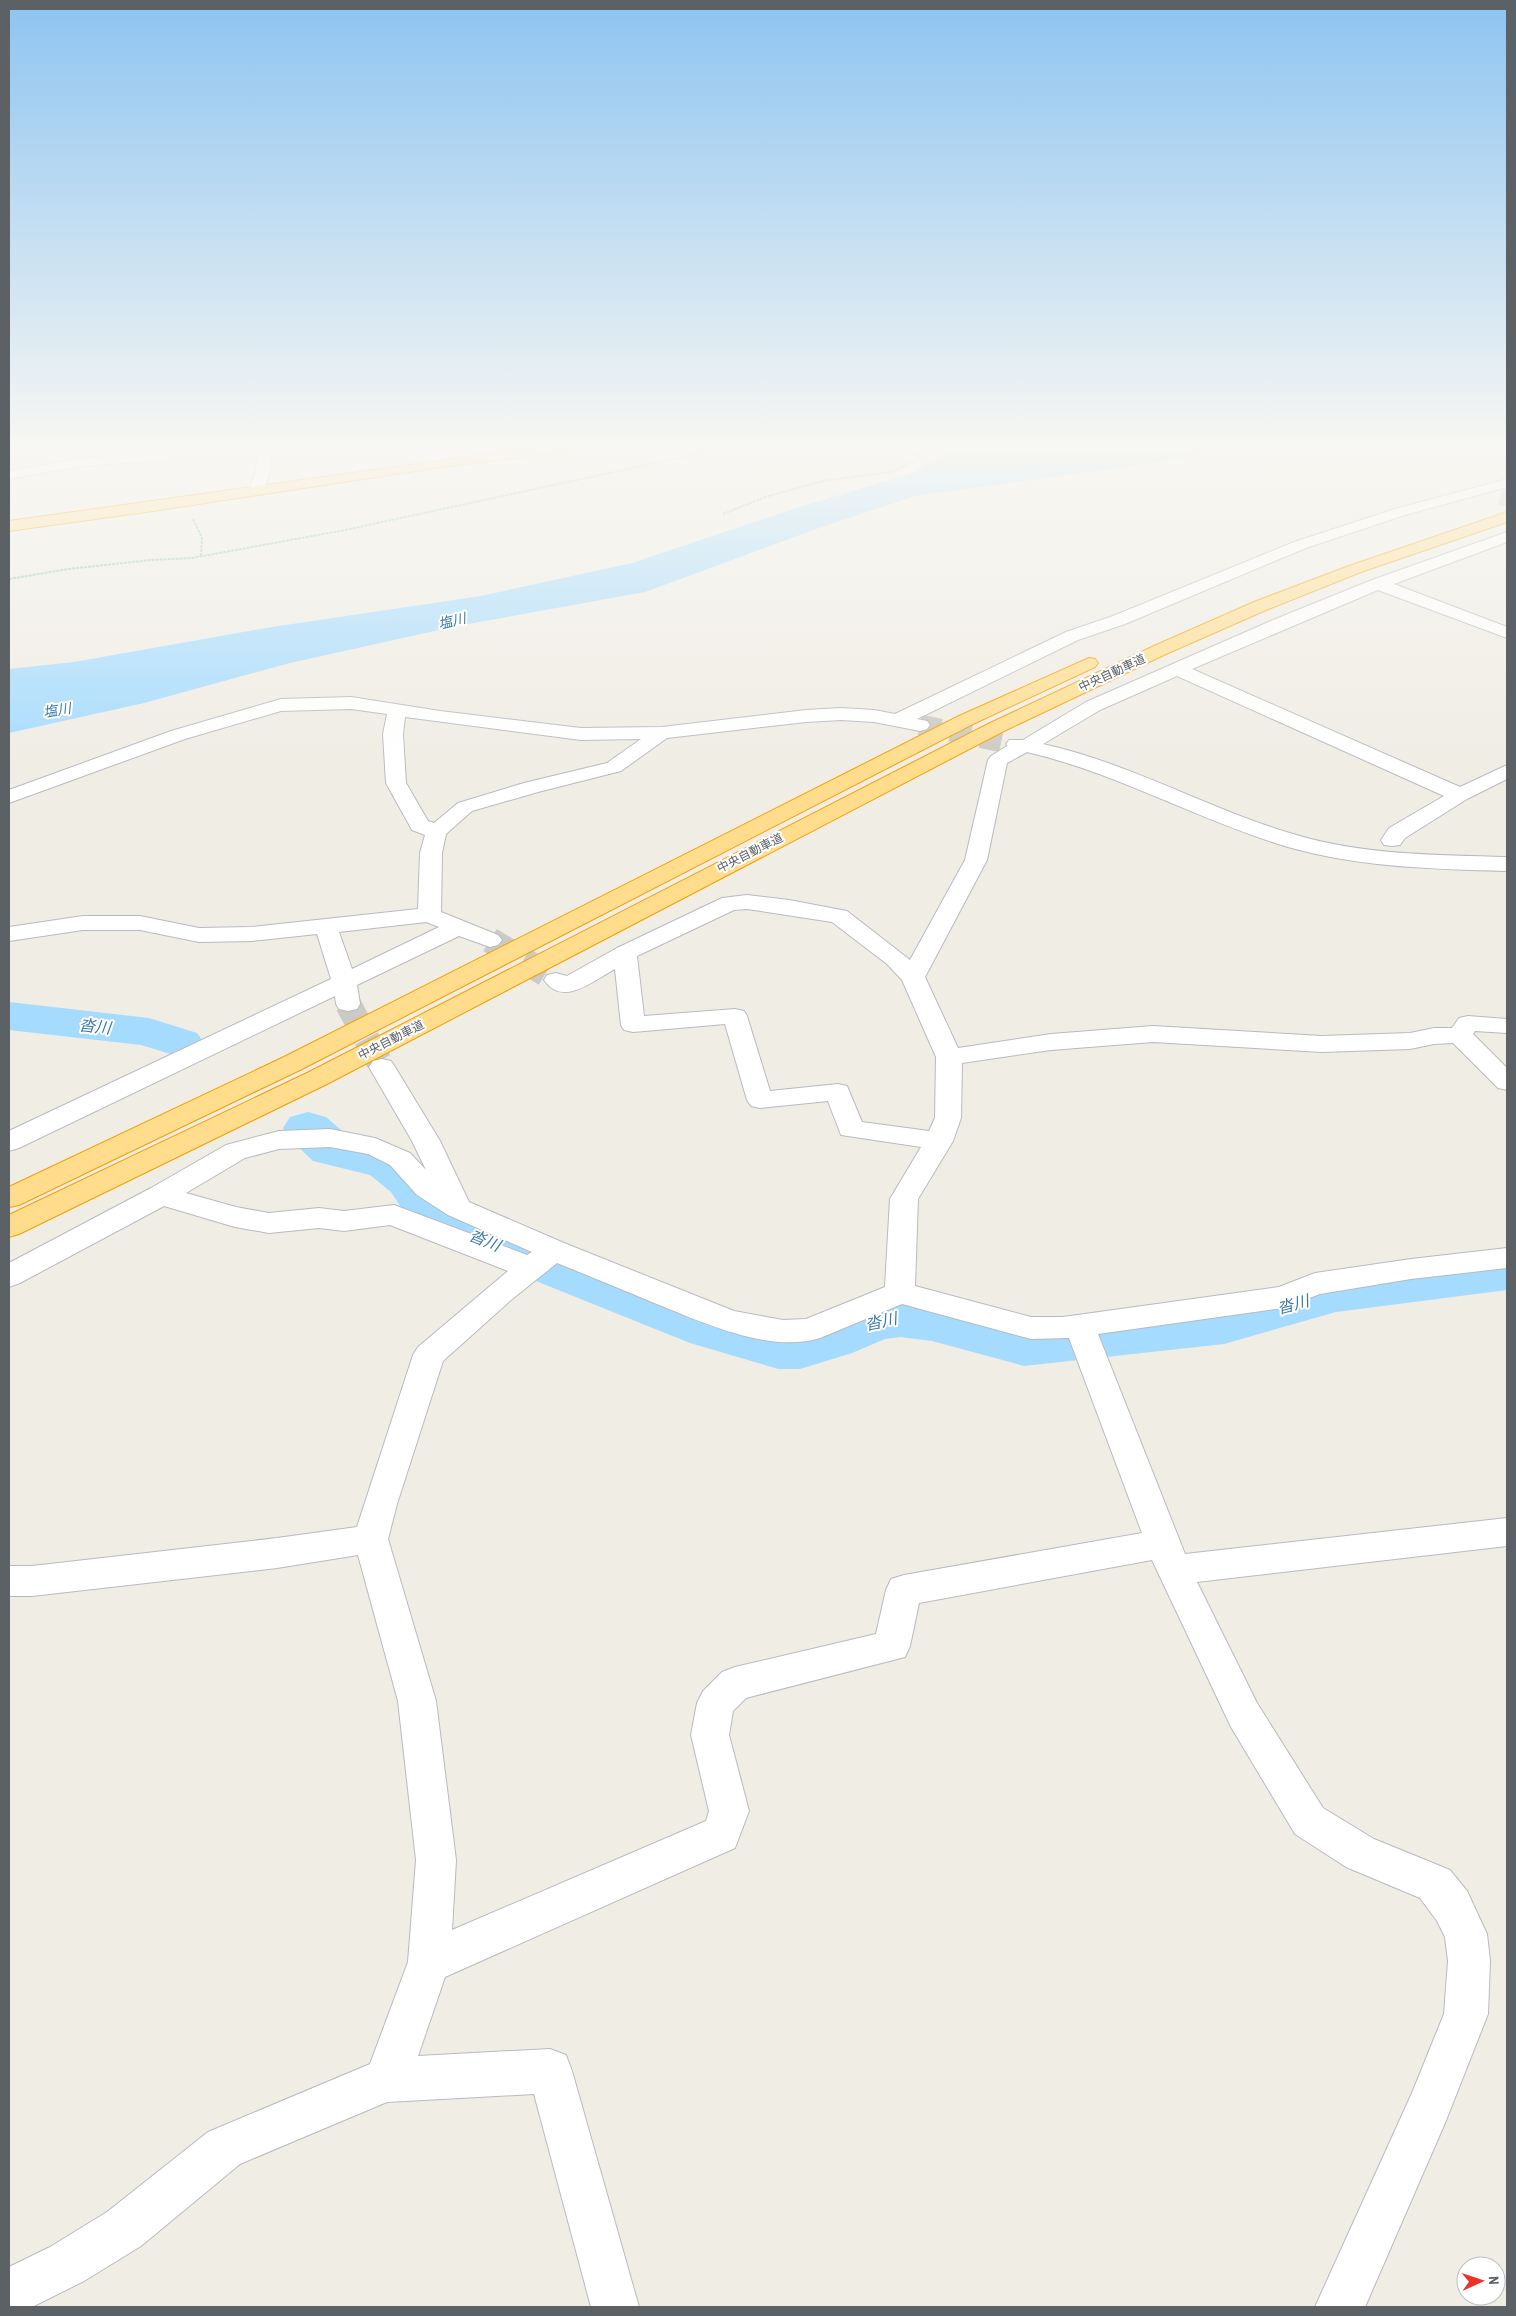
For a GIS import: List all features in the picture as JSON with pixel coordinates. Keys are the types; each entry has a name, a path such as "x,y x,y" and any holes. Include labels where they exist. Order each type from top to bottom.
{"highway":[{"name":"中央自動車道","path":"9,1198 292,1063 842,782 1036,687 1132,642 1352,553"},
{"name":"中央自動車道","path":"9,1227 318,1078 857,798 1047,703 1260,606 1402,553"}],"street":[{"path":"899,720 1072,636 1120,620 1281,553"},
{"path":"913,978 976,860 998,760 1012,751 1026,746 1093,706 1279,624 1378,584 1463,553"},
{"path":"1378,584 1507,633"},
{"path":"1177,669 1460,795"},
{"path":"1119,696 1108,710 1076,733 1082,740 1232,802 1288,821 1345,833 1392,840 1507,851"},
{"path":"9,798 178,735 260,710 313,703 351,703 581,734 662,733 841,714 920,724"},
{"path":"397,710 393,734 396,783 420,825 436,832"},
{"path":"429,915 431,854 436,832 465,807 532,787 614,768 662,733"},
{"path":"1002,742 1079,759 1201,808 1288,840 1384,857 1427,862 1507,864"},
{"path":"1392,840 1397,832 1460,795 1507,771"},
{"path":"556,980 567,986 625,953 730,903 747,902 839,916 895,959 913,978 949,1057 948,1118 939,1141 904,1199 900,1293"},
{"path":"9,934 83,923 140,923 199,935 252,934 429,915 490,940"},
{"path":"326,926 347,994"},
{"path":"9,1142 347,994 459,928"},
{"path":"625,953 633,1025 736,1016 760,1100 838,1092 851,1129 939,1141"},
{"path":"1459,1035 1468,1023 1507,1026"},
{"path":"949,1057 1051,1042 1152,1034 1322,1044 1410,1041 1434,1036 1459,1035 1507,1082"},
{"path":"382,1067 468,1212 473,1247"},
{"path":"9,1276 161,1195 236,1152 279,1140 330,1138 375,1147 400,1158 427,1188 543,1259"},
{"path":"161,1195 235,1217 269,1223 319,1218 344,1221 394,1215 412,1224 473,1247 543,1259 729,1321 783,1331 809,1330 900,1293 1031,1328 1080,1326 1283,1297 1316,1284 1411,1269 1507,1258"},
{"path":"387,2080 429,1962 436,1860 417,1701 371,1539 429,1355 470,1317 543,1259"},
{"path":"1080,1326 1169,1556 1244,1715 1309,1821 1360,1853 1435,1884 1452,1906 1466,1934 1469,1961 1466,2014 1429,2107 1340,2307"},
{"path":"429,1962 721,1834 729,1811 710,1735 716,1703 735,1684 892,1646 904,1590 1046,1566 1507,1532"},
{"path":"9,1581 52,1579 277,1553 371,1539"},
{"path":"9,2293 67,2264 124,2229 224,2148 387,2080 550,2071 615,2307"}],"path":[{"path":"9,579 77,568 217,553"}],"water":[{"name":"塩川","path":"662,553 751,553 645,592 457,626 290,663 144,703 9,733 9,669 74,662 272,627 481,596 632,563"}],"waterway":[{"name":"沓川","path":"9,1016 149,1032 180,1043"},
{"name":"沓川","path":"308,1128 331,1149 387,1162 409,1180 427,1205 448,1225 710,1328 778,1348 800,1348 832,1338 876,1319 901,1316 932,1320 1024,1345 1224,1323 1336,1292 1507,1271"}],"tunnel":[{"path":"920,725 1003,742"},
{"path":"490,940 556,980"},
{"path":"348,1004 382,1067"}]}
